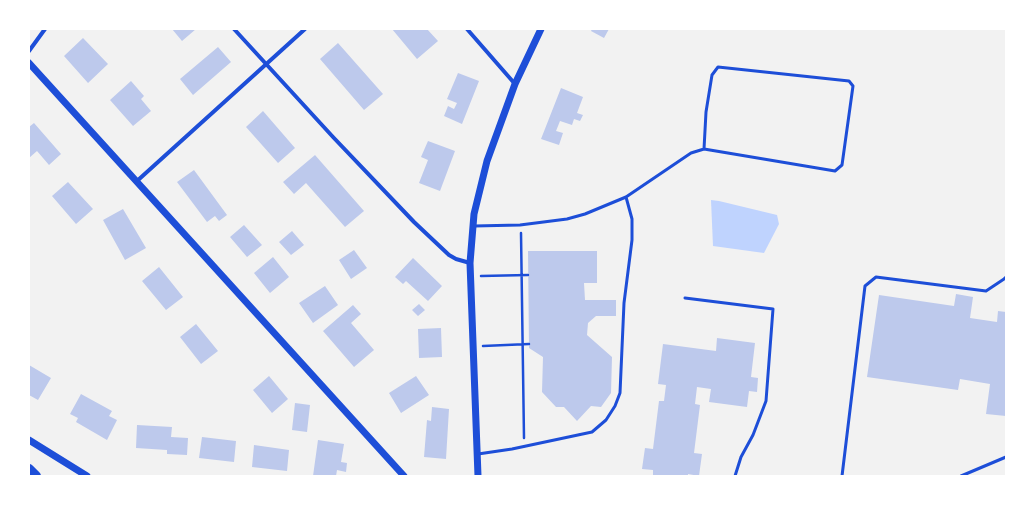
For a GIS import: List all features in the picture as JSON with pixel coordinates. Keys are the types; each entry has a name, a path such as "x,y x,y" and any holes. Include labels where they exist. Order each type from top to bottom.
{"main road":[{"path":"29,470 36,476"}],"street":[{"path":"29,51 45,29"},
{"path":"234,29 333,137 414,222 449,255 456,259 470,263"},
{"path":"137,181 305,29"},
{"path":"467,29 515,84"},
{"path":"478,476 470,276 472,226 476,200 487,161 515,84 541,29"},
{"path":"29,63 404,476"},
{"path":"29,440 87,476"}],"lane":[{"path":"472,226 520,225 585,214 626,197 691,153 704,150 835,171 842,165 853,86 849,81 718,67 712,75 706,112 704,150"},
{"path":"477,455 524,447 592,432 606,420 615,406 620,393 624,303 632,240 632,219 626,197"},
{"path":"842,476 864,286 876,277 986,291 1006,277"},
{"path":"685,298 773,309 766,401 753,435 741,457 735,476"},
{"path":"961,476 1006,457"}],"path":[{"path":"521,246 524,447"},
{"path":"470,276 528,274"},
{"path":"472,347 529,344"}],"water":[{"path":"711,200 777,215 779,224 764,253 713,246"}],"building":[{"path":"172,29 196,29 182,41"},
{"path":"392,29 427,29 438,41 417,59"},
{"path":"592,29 609,29 604,38 591,31"},
{"path":"83,38 108,64 88,83 64,56"},
{"path":"338,43 383,94 364,110 320,59"},
{"path":"218,47 231,62 193,95 180,79"},
{"path":"458,73 479,81 462,124 444,116 448,106 454,109 457,103 447,99"},
{"path":"131,81 144,96 141,99 151,111 133,126 110,100"},
{"path":"561,88 583,97 577,113 583,115 580,121 574,119 572,125 560,121 556,131 563,133 559,145 541,139"},
{"path":"263,111 295,148 278,163 246,127"},
{"path":"34,123 61,154 49,165 37,151 29,158 29,127"},
{"path":"428,141 455,151 440,191 419,183 428,160 421,157"},
{"path":"315,155 364,211 345,227 306,183 294,194 283,182"},
{"path":"194,170 227,215 219,221 215,216 207,222 177,182"},
{"path":"68,182 93,209 76,224 52,196"},
{"path":"123,209 146,248 125,260 103,220"},
{"path":"244,225 262,245 247,257 230,237"},
{"path":"292,231 304,245 291,255 279,242"},
{"path":"354,250 367,268 351,279 339,260"},
{"path":"528,251 597,251 597,283 584,283 585,300 616,300 616,316 596,316 588,323 587,335 612,357 611,393 601,407 591,406 577,421 564,407 556,407 542,392 543,357 529,348"},
{"path":"273,257 289,277 270,293 254,273"},
{"path":"413,258 442,286 428,301 406,281 403,284 395,277"},
{"path":"159,267 183,297 166,310 142,281"},
{"path":"325,286 338,305 313,323 299,303"},
{"path":"956,294 973,297 970,318 997,322 998,311 1006,312 1006,416 986,414 990,384 960,379 958,390 867,377 879,295 954,306"},
{"path":"419,304 425,310 418,316 412,310"},
{"path":"353,305 361,314 351,323 374,350 354,367 323,331"},
{"path":"196,324 218,351 201,364 180,337"},
{"path":"441,328 442,357 419,358 418,329"},
{"path":"717,338 755,343 751,377 758,378 757,392 749,391 747,407 709,402 711,389 697,387 695,404 700,405 694,453 702,454 699,476 688,474 688,476 653,476 653,470 642,469 645,448 653,449 659,401 664,401 666,385 658,384 663,344 716,351"},
{"path":"29,365 51,378 38,400 29,395"},
{"path":"269,376 288,399 272,413 253,390"},
{"path":"416,376 429,395 401,413 389,393"},
{"path":"81,394 112,411 109,416 117,420 107,440 76,422 78,418 70,414"},
{"path":"295,403 310,405 307,432 292,430"},
{"path":"432,407 449,409 446,459 424,457 427,420 431,421"},
{"path":"137,425 172,427 171,437 188,438 187,455 167,454 167,450 136,448"},
{"path":"202,437 236,441 234,462 199,458"},
{"path":"318,440 344,444 341,462 347,463 346,472 337,470 336,476 313,476"},
{"path":"254,445 289,450 287,471 252,467"}]}
